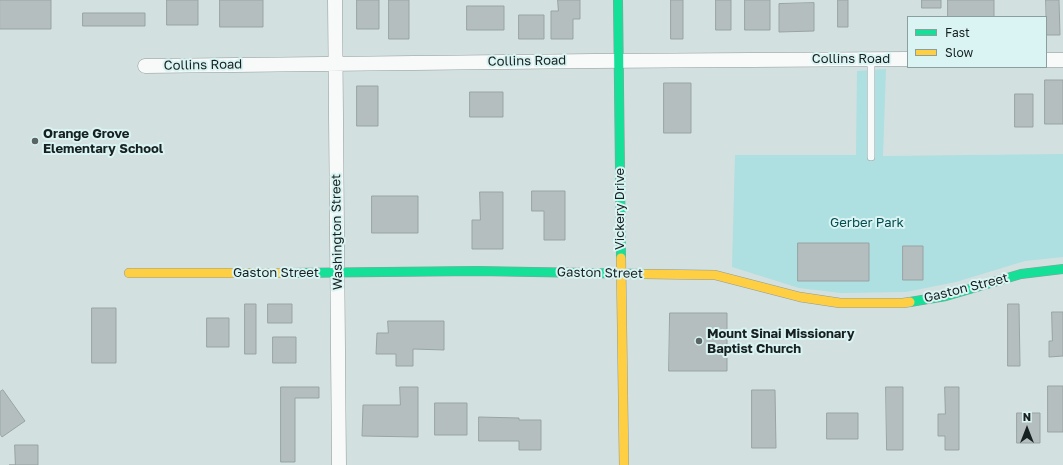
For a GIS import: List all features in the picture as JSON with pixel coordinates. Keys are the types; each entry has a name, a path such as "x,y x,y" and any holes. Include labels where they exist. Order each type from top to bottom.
{"street":[{"name":"Washington Street","path":"335,0 339,465"},
{"name":"Vickery Drive","path":"618,0 624,465"},
{"name":"Collins Road","path":"145,66 619,60 907,59"},
{"path":"1047,60 1063,60"},
{"name":"Gaston Street","path":"129,273 477,271 715,275 800,297 840,303 856,303 903,302 946,296 1021,274 1063,270"}],"lane":[{"path":"871,58 871,157"}],"green space":[{"name":"Gerber Park","path":"886,69 883,156 1063,154 1063,257 1025,261 956,282 906,292 841,293 799,288 732,267 735,155 856,155 857,71"}],"building":[{"path":"0,0 51,0 51,29 0,29"},
{"path":"167,0 198,0 198,25 167,25"},
{"path":"220,0 263,0 263,27 220,27"},
{"path":"357,0 379,0 379,29 357,29"},
{"path":"389,0 409,0 409,39 389,39"},
{"path":"558,0 580,0 580,19 573,19 573,39 551,39 551,11 558,11"},
{"path":"671,0 683,0 683,39 671,39"},
{"path":"716,0 731,0 731,30 716,30"},
{"path":"745,0 770,0 770,30 745,30"},
{"path":"838,0 848,0 848,27 838,27"},
{"path":"922,0 941,0 941,8 922,8"},
{"path":"948,0 994,0 994,16 948,16"},
{"path":"1046,0 1059,0 1060,35 1047,35"},
{"path":"814,3 814,31 779,32 779,4"},
{"path":"467,6 504,6 504,30 467,30"},
{"path":"83,13 145,13 145,26 83,26"},
{"path":"519,15 544,15 544,39 519,39"},
{"path":"1045,80 1063,80 1063,124 1045,124"},
{"path":"664,83 691,83 691,133 664,133"},
{"path":"357,86 378,86 378,126 357,126"},
{"path":"470,92 503,92 503,117 470,117"},
{"path":"1015,94 1033,94 1033,127 1015,127"},
{"path":"532,191 565,191 565,240 544,240 544,211 532,211"},
{"path":"480,192 503,192 503,249 472,249 472,220 480,220"},
{"path":"372,196 418,196 418,233 372,233"},
{"path":"798,243 869,243 869,281 798,281"},
{"path":"903,246 923,246 923,280 903,280"},
{"path":"245,304 256,304 256,354 245,354"},
{"path":"268,304 292,304 292,323 268,323"},
{"path":"1008,304 1019,304 1020,366 1008,366"},
{"path":"92,308 116,308 116,363 92,363"},
{"path":"1052,312 1063,312 1063,356 1049,357 1049,341 1052,341"},
{"path":"670,313 727,313 727,371 669,371"},
{"path":"207,318 229,318 229,347 207,347"},
{"path":"388,321 444,321 444,350 413,349 413,366 396,366 396,354 376,354 377,333 388,333"},
{"path":"273,337 296,337 296,363 273,363"},
{"path":"1048,386 1063,386 1063,432 1048,432"},
{"path":"281,387 319,387 319,398 295,398 295,462 281,462"},
{"path":"400,387 418,387 418,437 362,436 363,405 400,405"},
{"path":"886,387 903,387 903,450 887,450"},
{"path":"945,387 959,387 959,450 945,450 945,436 938,436 938,414 945,414"},
{"path":"3,390 25,421 2,437 0,434 0,392"},
{"path":"752,390 775,390 776,448 752,448"},
{"path":"435,403 467,403 467,435 435,435"},
{"path":"827,413 858,413 858,439 827,439"},
{"path":"1017,413 1040,413 1040,443 1017,443"},
{"path":"479,417 541,420 541,450 519,450 519,441 479,441"},
{"path":"15,445 38,445 38,465 15,465"}],"traffic: fast":[{"path":"618,0 621,258"},
{"path":"910,302 946,296 1021,274 1063,269"},
{"path":"289,273 477,271 645,274"}],"traffic: slow":[{"path":"621,258 624,465"},
{"path":"129,273 289,273"},
{"path":"645,274 715,275 800,297 840,303 910,302"}],"place":[{"name":"Orange Grove Elementary School","path":"35,141"},
{"name":"Mount Sinai Missionary Baptist Church","path":"699,341"}]}
